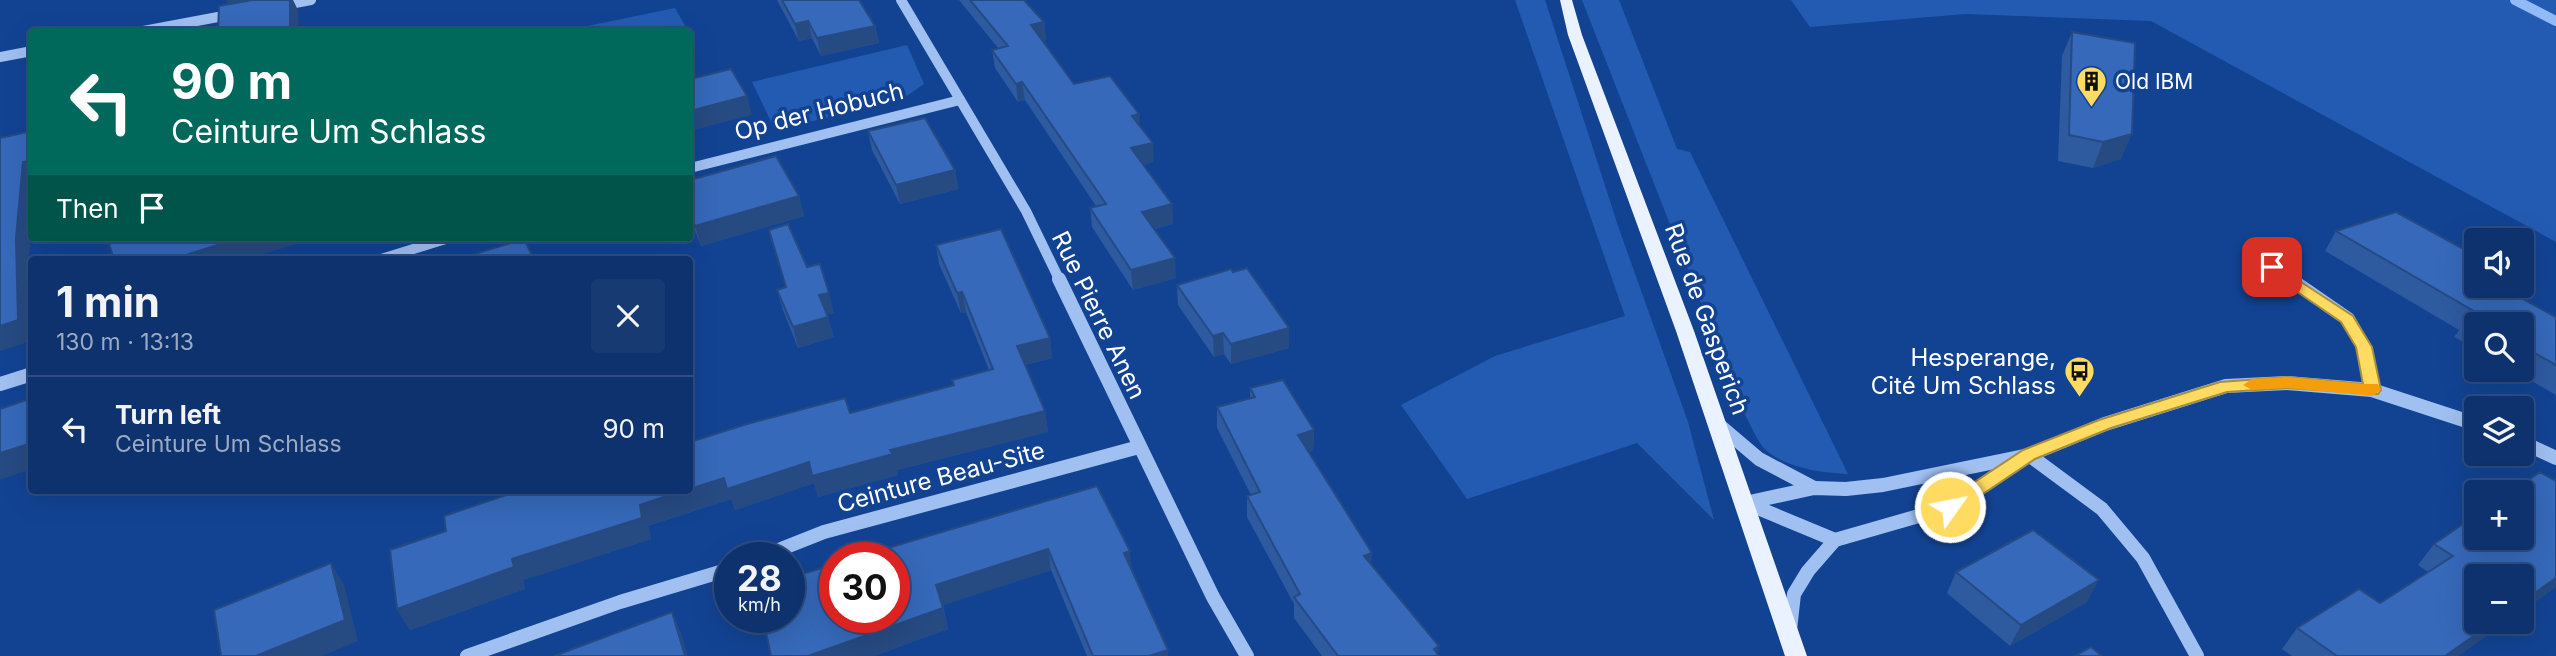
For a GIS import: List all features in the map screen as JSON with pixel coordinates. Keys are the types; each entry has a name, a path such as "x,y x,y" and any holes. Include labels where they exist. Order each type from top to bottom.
{"main road":[{"name":"Rue de Gasperich","path":"1566,0 1575,35 1717,424 1793,645"}],"street":[{"path":"271,7 311,0"},
{"name":"Rue Pierre Anen","path":"901,0 1026,211 1213,597 1247,656"},
{"path":"159,28 244,12"},
{"path":"0,57 28,52"},
{"name":"Op der Hobuch","path":"693,167 960,100"},
{"path":"391,256 436,242"},
{"path":"2272,267 2347,319 2364,347 2372,390"},
{"path":"0,384 28,375"},
{"path":"1745,503 1814,488 1846,489 1883,485 2029,455 2105,424 2226,386 2287,383 2372,390 2464,420"},
{"path":"1717,424 1759,459 1814,488"},
{"name":"Ceinture Beau-Site","path":"799,542 824,532 1139,447"},
{"path":"2534,448 2556,458"},
{"path":"1793,645 1794,594 1808,570 1835,540 1950,507 2029,455"},
{"path":"2029,455 2102,509 2119,529 2143,558 2197,656"},
{"path":"1745,503 1835,540"},
{"path":"467,656 620,602 714,574"}],"shaded area":[{"path":"1515,0 1545,0 1619,229 1688,422 1714,520 1637,443 1467,499 1401,405 1495,356 1625,316"},
{"path":"1582,0 1619,0 1677,149 1690,152 1848,474 1817,471 1785,462 1763,448 1757,438 1744,413"},
{"path":"1791,0 2556,0 2556,242 2151,21 1965,14 1810,27"},
{"path":"675,8 686,28 578,28"},
{"path":"907,45 924,84 901,100 775,130 752,82"}],"building":[{"path":"252,0 290,0 290,28 218,28 219,6"},
{"path":"782,0 859,0 875,26 817,38 808,21 795,24"},
{"path":"970,0 1024,0 1044,22 1031,25 1074,84 1110,76 1139,114 1132,116 1153,143 1131,148 1172,204 1142,212 1175,258 1131,270 1090,208 1106,204 1022,82 1016,84 992,50 1008,46"},
{"path":"2072,32 2135,43 2132,134 2103,142 2069,135"},
{"path":"731,69 747,96 693,110 693,78"},
{"path":"925,118 955,170 896,185 868,131"},
{"path":"28,132 28,161 23,162 16,238 18,320 0,326 0,138"},
{"path":"776,156 799,196 695,226 693,179"},
{"path":"2396,212 2464,249 2464,298 2521,298 2556,317 2556,365 2534,353 2534,312 2475,312 2336,231"},
{"path":"788,224 807,267 820,264 829,293 819,295 828,317 793,327 777,290 786,287 769,230"},
{"path":"1001,229 1050,338 1017,346 1045,411 890,450 893,454 812,476 809,462 727,489 724,478 693,488 693,441 845,398 850,413 954,385 952,380 993,369 962,292 957,293 936,245"},
{"path":"227,242 183,256 113,256 109,244"},
{"path":"514,242 526,242 532,256 468,256"},
{"path":"1247,268 1289,328 1231,344 1223,333 1213,336 1177,285 1231,269 1233,272"},
{"path":"1283,380 1314,430 1298,435 1372,553 1364,556 1439,646 1434,649 1439,656 1338,656 1294,597 1300,594 1247,496 1260,492 1217,407 1255,397 1250,388"},
{"path":"28,399 28,444 0,453 0,409"},
{"path":"2540,472 2556,481 2556,578 2534,594 2534,564 2464,564 2464,634 2476,634 2445,656 2337,656 2297,628 2359,589 2380,603 2453,556 2434,544 2464,523 2464,550 2534,550 2534,480 2528,480"},
{"path":"1097,486 1130,551 1124,553 1168,650 1149,656 1093,656 1048,549 936,585 943,608 910,620 908,542"},
{"path":"509,494 673,494 640,505 642,518 512,559 514,567 397,609 390,550 446,531 444,516"},
{"path":"2033,530 2099,580 2021,625 1956,572"},
{"path":"331,563 345,620 256,656 221,656 214,610"},
{"path":"819,569 819,633 873,633 808,656 771,656 766,633 805,633 805,573"},
{"path":"672,612 685,656 554,656"},
{"path":"2091,647 2102,656 2075,656"}],"waterway":[{"path":"2515,0 2556,21"}],"slow traffic":[{"path":"2252,385 2287,383 2372,390 2372,387"}],"place":[{"name":"Old IBM","path":"2092,108"},
{"name":"Hesperange, Cité Um Schlass","path":"2079,398"}],"route":[{"path":"1950,507 2029,455 2105,424 2226,386 2287,383 2372,390 2364,347 2347,319 2272,267"}]}
